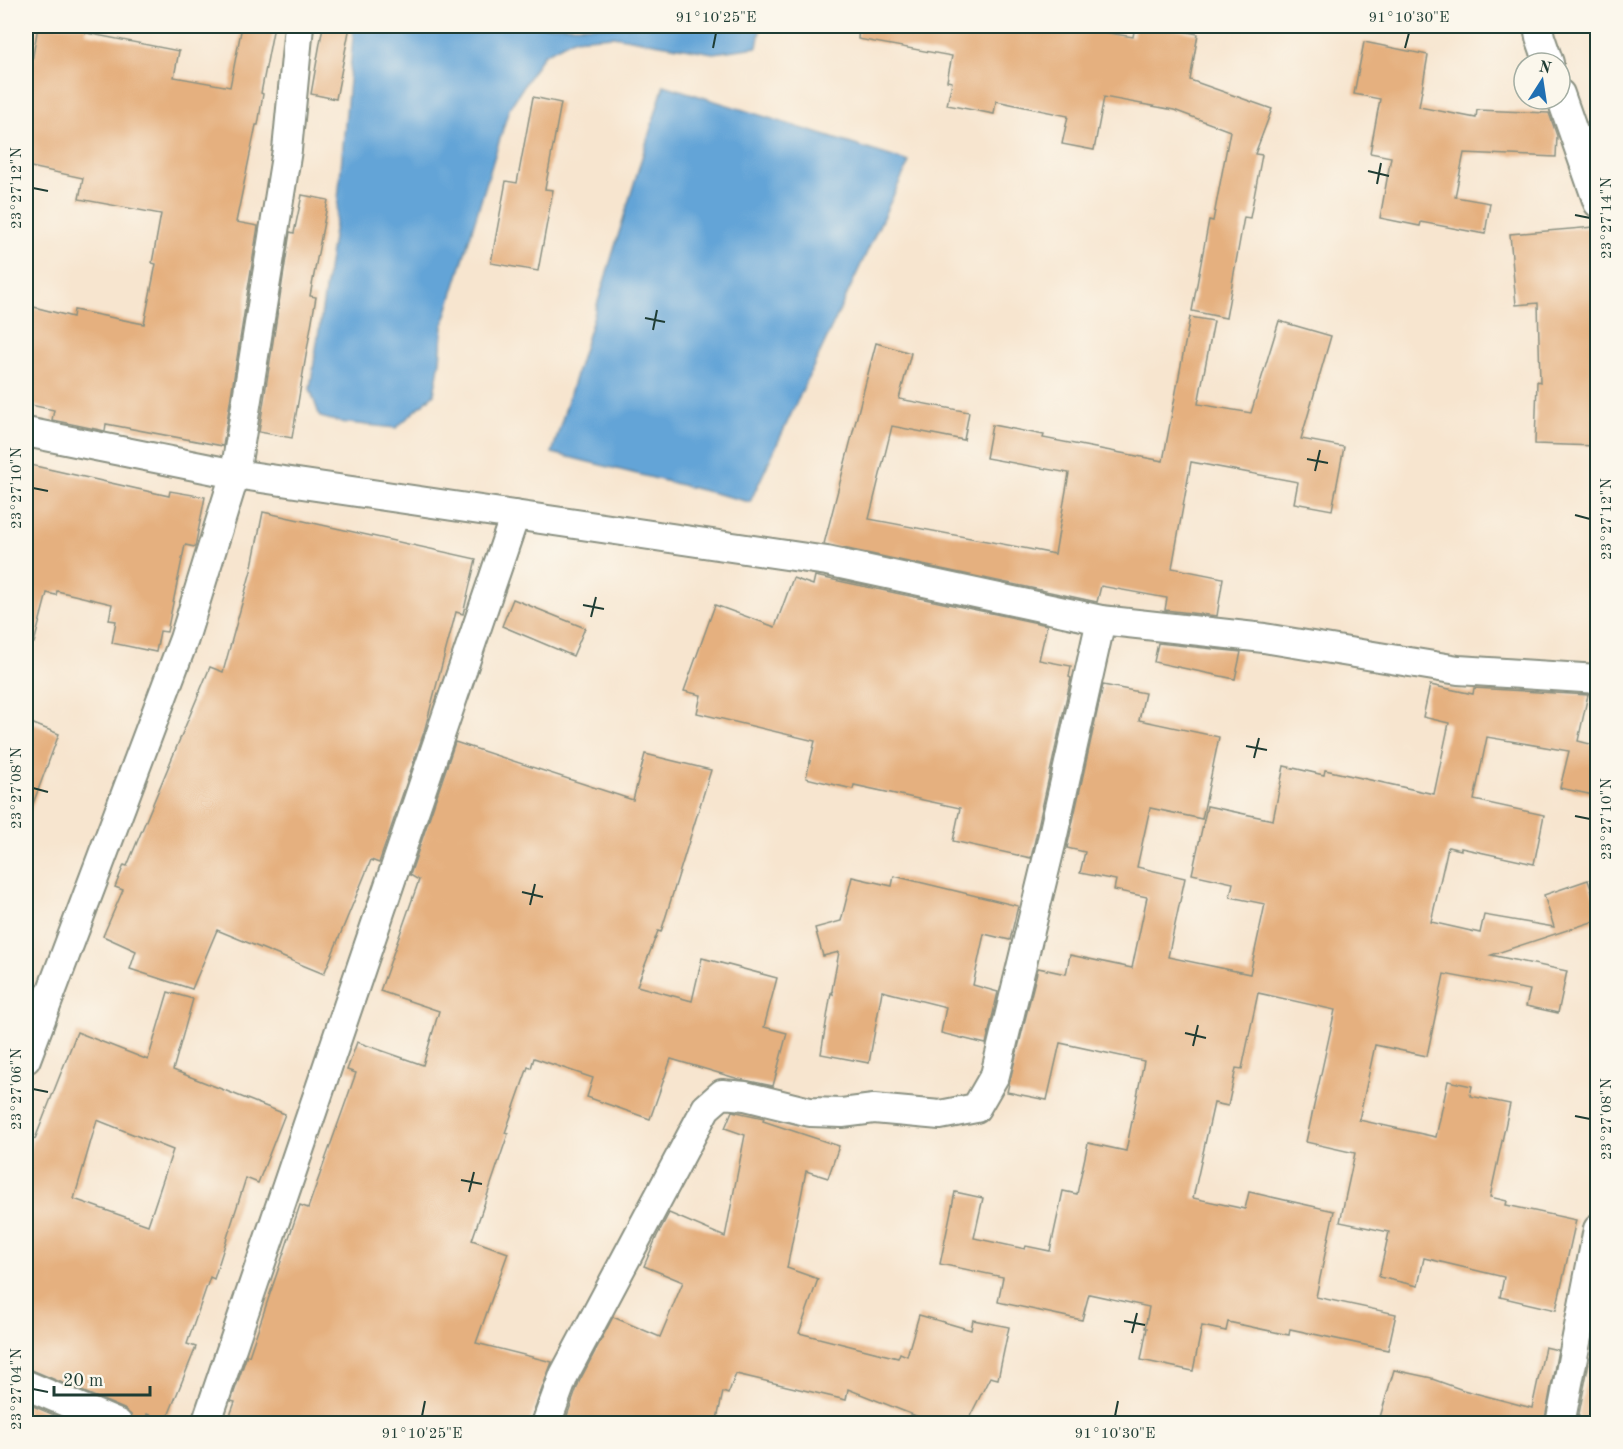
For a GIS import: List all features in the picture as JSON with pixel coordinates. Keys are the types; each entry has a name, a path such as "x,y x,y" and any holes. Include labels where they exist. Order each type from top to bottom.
{"street":[{"path":"26,1059 184,639 235,474 287,150 299,26"},
{"path":"1539,26 1545,51"},
{"path":"1566,111 1598,203"},
{"path":"26,432 235,474 827,561 1101,620 1264,638 1458,670 1598,679"},
{"path":"206,1424 514,515"},
{"path":"546,1424 564,1375 706,1108 722,1094 745,1096 810,1112 842,1113 874,1109 940,1115 976,1108 995,1075 1051,844 1101,620"},
{"path":"1560,1424 1598,1229"},
{"path":"26,1385 118,1424"}],"water":[{"path":"354,26 761,26 757,47 713,53 613,36 573,39 543,55 509,109 443,325 434,394 396,428 339,422 320,417 310,389 337,211"},
{"path":"664,85 909,162 750,502 552,453"}],"building":[{"path":"38,26 87,26 86,33 179,51 174,77 230,87 242,26 274,26 261,93 263,94 258,125 256,125 236,222 258,226 223,446 106,424 105,431 52,420 54,410 26,404 26,305 73,317 74,310 144,324 156,264 152,263 161,214 79,199 83,178 26,166 26,79 29,79"},
{"path":"323,26 350,26 336,99 311,94"},
{"path":"859,26 1085,26 1084,29 1133,37 1135,26 1156,26 1198,34 1190,80 1272,109 1255,154 1262,155 1250,218 1244,217 1226,318 1192,311 1209,220 1213,221 1230,131 1174,110 1104,97 1094,150 1062,144 1068,116 996,101 994,114 947,105 952,82 947,81 952,56 858,39"},
{"path":"1364,42 1428,55 1419,107 1476,118 1477,110 1549,113 1557,136 1556,157 1464,153 1455,197 1490,203 1485,234 1421,222 1420,226 1380,218 1391,157 1370,153 1380,99 1354,94"},
{"path":"533,97 561,103 545,189 553,190 538,271 491,263 506,181 517,183"},
{"path":"302,195 328,200 310,296 316,297 292,438 259,432 290,232 294,233"},
{"path":"1594,227 1598,262 1598,446 1535,444 1537,381 1540,382 1538,303 1516,305 1510,234"},
{"path":"1190,317 1214,321 1198,404 1251,413 1279,321 1331,336 1301,439 1344,447 1332,510 1294,503 1298,482 1191,462 1172,568 1223,578 1217,616 1165,610 1167,598 1101,586 1097,602 824,544 876,343 911,353 899,399 969,412 964,440 892,426 869,519 1055,554 1069,473 986,458 992,425 1044,435 1043,438 1163,461"},
{"path":"26,464 169,496 170,491 205,497 195,547 185,545 167,632 160,631 156,652 112,643 116,621 109,620 112,604 57,591 56,595 47,593 34,643 26,642"},
{"path":"263,512 476,559 463,614 456,612 424,732 379,863 371,860 324,974 217,930 192,989 130,969 136,951 103,936 123,890 115,887 124,865 127,866 210,667 223,672 251,571"},
{"path":"815,576 1047,625 1039,660 1071,666 1069,677 1071,678 1031,858 953,841 960,808 854,785 853,789 806,778 815,741 697,713 701,695 684,691 715,605 775,627 793,578 813,585"},
{"path":"513,599 585,628 573,656 502,626"},
{"path":"1158,643 1241,652 1235,679 1154,662"},
{"path":"1103,685 1145,693 1139,720 1219,737 1202,819 1150,808 1137,867 1185,878 1168,957 1250,974 1265,904 1230,897 1233,883 1192,874 1207,806 1273,820 1284,766 1324,775 1325,770 1434,794 1449,723 1423,717 1430,685 1473,694 1474,688 1588,695 1578,741 1598,746 1598,796 1560,788 1569,751 1487,737 1474,800 1544,815 1534,864 1448,847 1431,922 1480,933 1484,915 1554,927 1544,895 1588,880 1598,910 1598,920 1491,955 1567,971 1558,1013 1526,1006 1530,990 1444,974 1427,1056 1375,1045 1359,1120 1436,1137 1448,1081 1472,1086 1470,1096 1510,1104 1490,1197 1507,1201 1506,1205 1576,1220 1556,1310 1500,1297 1504,1277 1424,1258 1418,1286 1379,1277 1389,1232 1340,1222 1355,1153 1306,1142 1335,1010 1258,993 1242,1069 1236,1068 1228,1106 1214,1103 1193,1198 1245,1209 1249,1192 1334,1211 1316,1297 1396,1314 1388,1350 1290,1329 1289,1335 1228,1322 1226,1331 1202,1326 1193,1371 1141,1360 1149,1307 1089,1294 1082,1320 998,1302 1003,1277 940,1264 955,1192 983,1198 974,1238 1025,1249 1026,1246 1050,1251 1063,1191 1077,1194 1088,1143 1126,1151 1144,1061 1060,1043 1047,1100 1007,1092 1038,968 1066,974 1070,955 1132,968 1147,897 1114,890 1116,880 1080,873 1085,852 1067,848"},
{"path":"26,721 59,734 28,817 26,816"},
{"path":"455,742 633,800 645,754 711,770 661,932 658,931 637,986 692,1001 702,958 777,978 764,1027 787,1033 773,1086 739,1079 671,1059 650,1119 587,1097 593,1078 534,1058 531,1068 528,1067 505,1133 508,1134 472,1240 508,1253 476,1343 552,1362 530,1424 227,1424 235,1402 231,1401 247,1355 249,1356 300,1205 308,1208 356,1073 347,1070 357,1042 423,1065 439,1011 380,991 419,880 410,875"},
{"path":"894,876 1018,906 1010,940 984,934 973,985 998,992 986,1044 941,1033 946,1007 882,991 869,1063 821,1054 839,952 823,956 815,928 841,921 852,877 892,886"},
{"path":"168,992 193,999 173,1070 285,1114 258,1183 246,1178 214,1279 210,1277 187,1344 196,1347 166,1421 147,1414 145,1424 134,1424 131,1415 124,1409 26,1369 26,1164 33,1138 35,1139 77,1032 148,1060","holes":["97,1120 173,1150 148,1225 74,1199"]},
{"path":"732,1111 764,1118 763,1121 839,1146 828,1178 806,1171 787,1268 818,1279 799,1333 898,1358 900,1353 907,1356 919,1315 971,1330 973,1320 1009,1327 998,1379 990,1377 966,1424 936,1424 848,1389 846,1400 736,1374 728,1394 723,1392 716,1424 564,1424 579,1382 613,1317 660,1337 683,1282 644,1266 669,1213 725,1237 745,1135 725,1128"},
{"path":"1545,1347 1558,1350 1544,1424 1378,1424 1394,1370 1432,1378 1463,1390 1532,1408"},
{"path":"1590,1357 1598,1359 1598,1424 1577,1424"},
{"path":"26,1403 75,1424 26,1424"}]}
